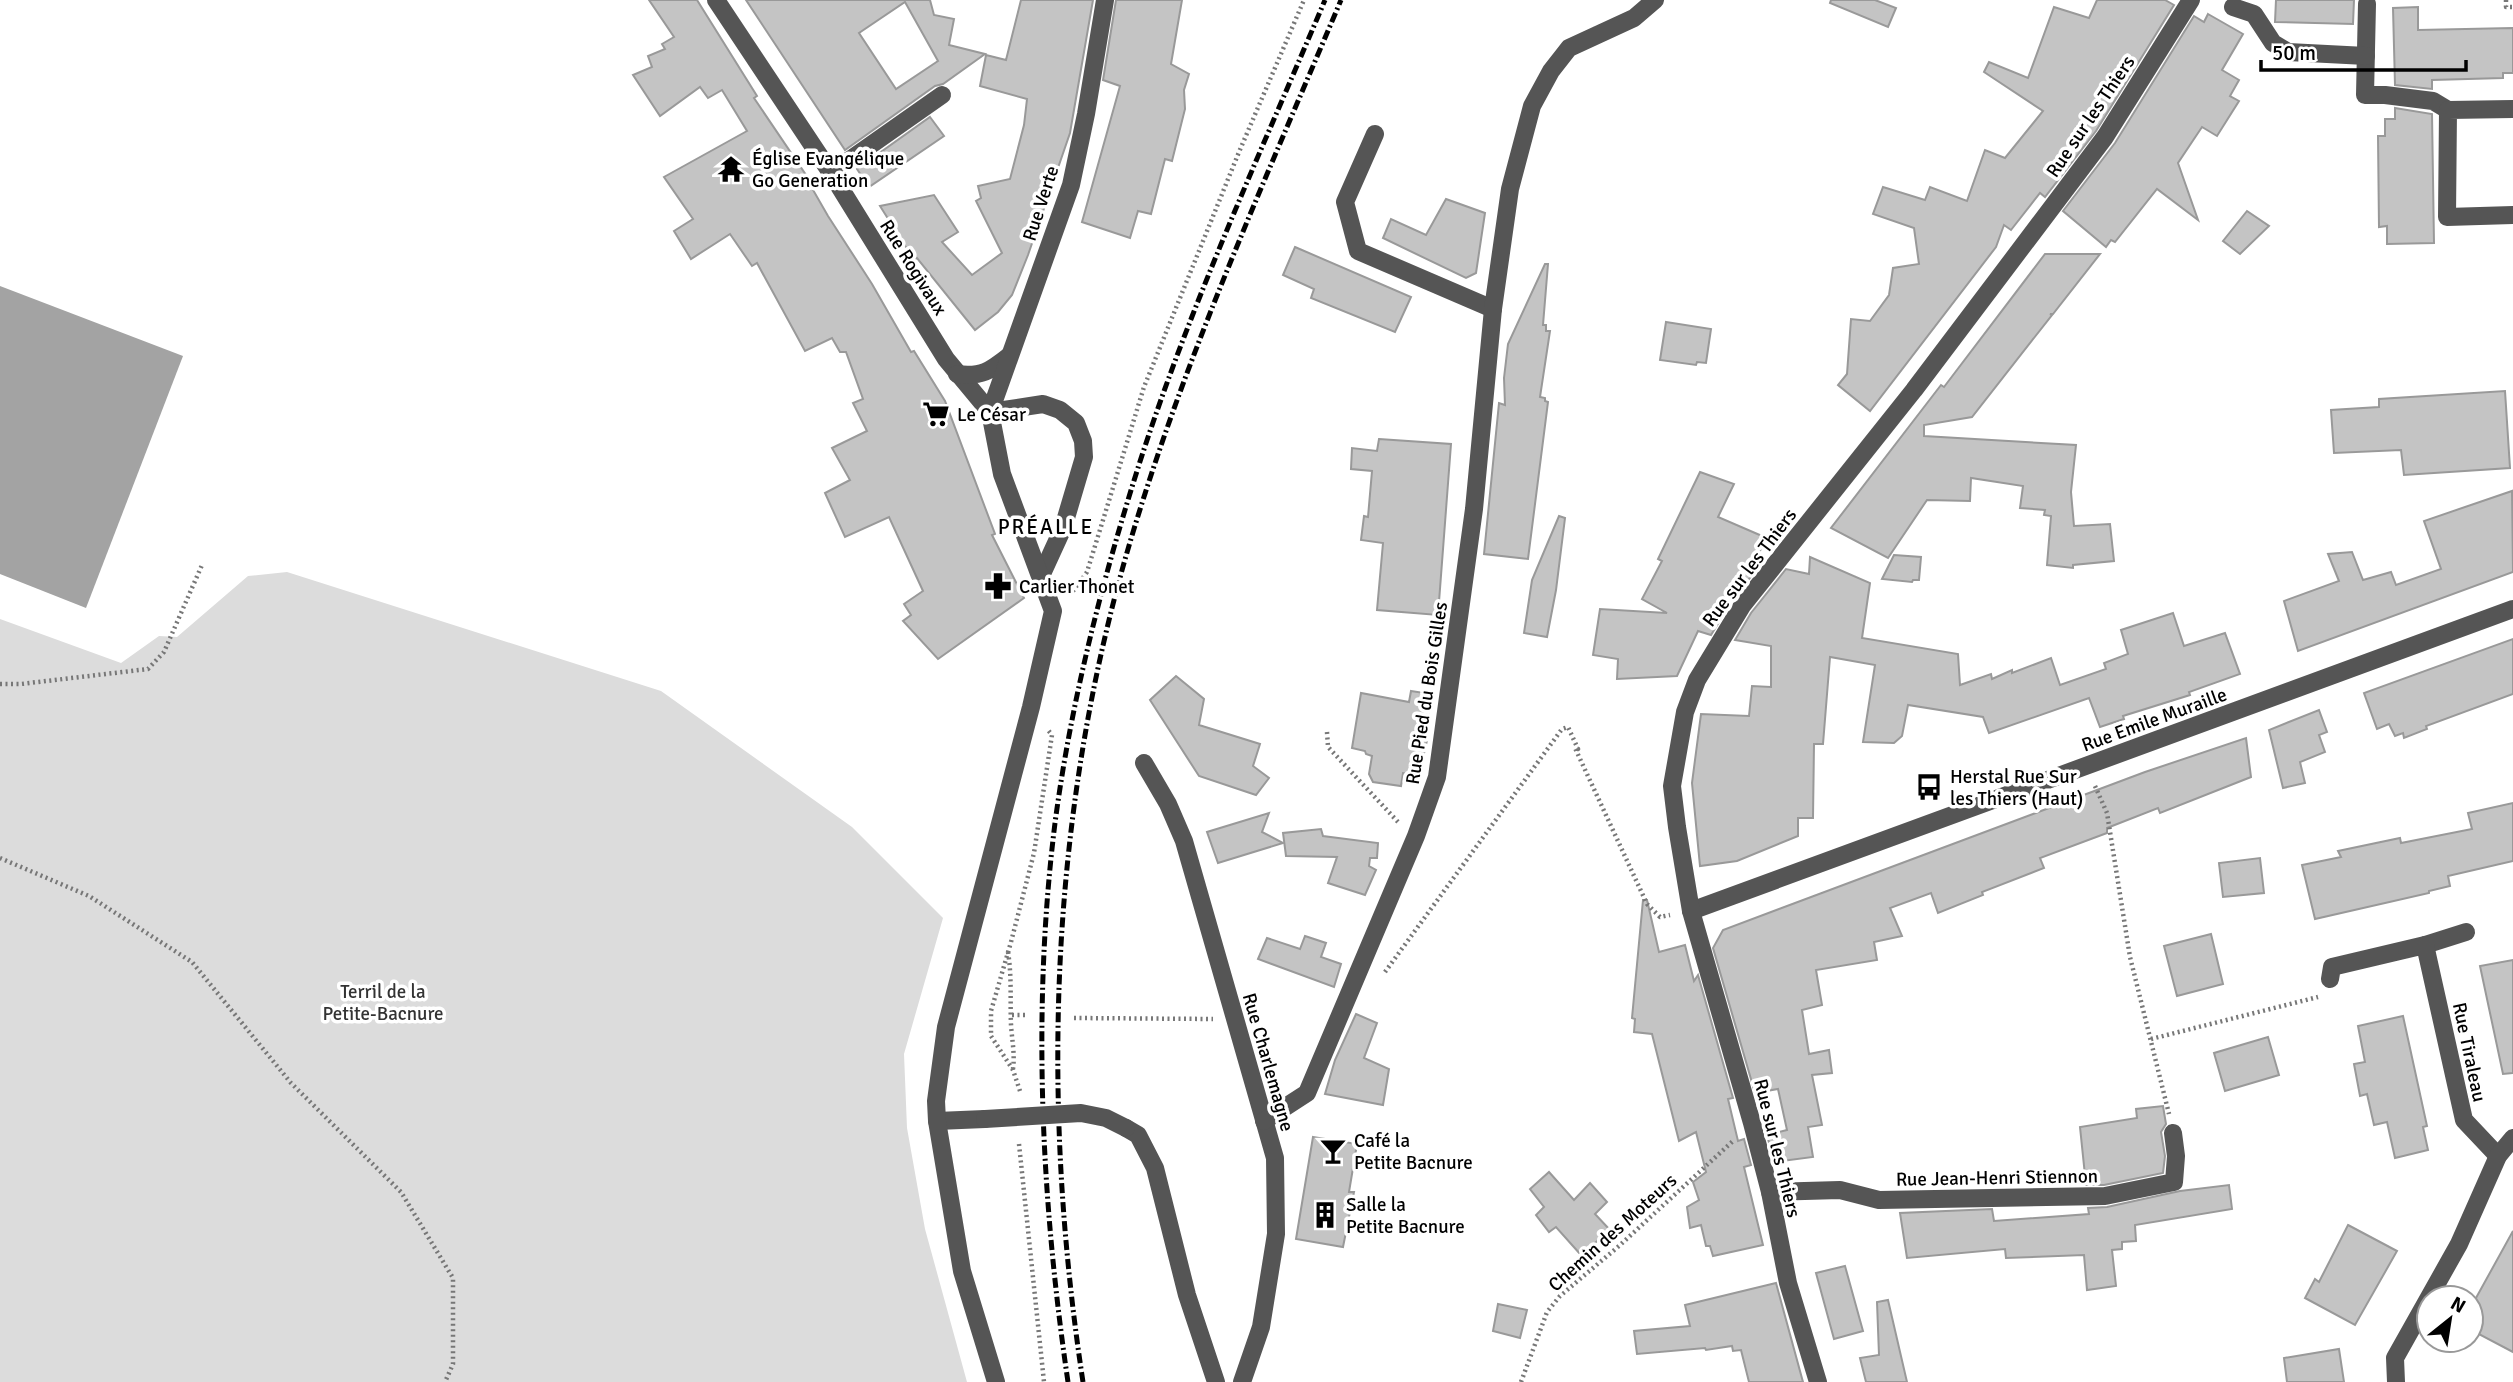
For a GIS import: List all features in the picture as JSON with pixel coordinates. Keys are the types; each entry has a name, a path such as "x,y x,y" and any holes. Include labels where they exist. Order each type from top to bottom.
{"street":[{"name":"Rue Rogivaux","path":"716,0 831,173 957,374 990,412"},
{"name":"Rue Verte","path":"990,412 1071,185 1105,0"},
{"name":"Rue Pied du Bois Gilles","path":"1264,1121 1307,1093 1416,836 1437,777 1474,509 1493,309 1510,189 1532,106 1551,71 1569,47 1634,19 1655,0"},
{"name":"Rue sur les Thiers","path":"1818,1382 1788,1283 1770,1192 1752,1123 1691,911 1672,786 1685,712 1697,680 1742,606 1914,390 2105,138 2191,0"},
{"path":"2367,4 2365,95 2433,101 2448,110 2513,110"},
{"path":"2233,7 2254,14 2273,43 2288,52 2366,56"},
{"path":"831,173 942,95"},
{"path":"2448,110 2447,217 2513,215"},
{"path":"1375,134 1345,202 1358,251 1493,309"},
{"path":"957,374 975,376 992,369 1009,356"},
{"path":"996,1382 962,1271 936,1101 946,1027 1031,707 1053,611 1002,474 990,412 1043,404 1060,410 1076,423 1083,441 1084,457 1063,528 1041,576"},
{"name":"Rue Emile Muraille","path":"1691,911 2513,609"},
{"name":"Rue Charlemagne","path":"1144,763 1168,804 1184,841 1275,1158 1276,1234 1261,1327 1242,1382"},
{"path":"2330,979 2332,967 2425,945 2466,932"},
{"name":"Rue Tiraleau","path":"2425,945 2464,1120 2498,1156"},
{"path":"937,1121 1081,1113 1106,1118 1138,1135 1155,1168 1187,1295 1216,1382"},
{"name":"Rue Jean-Henri Stiennon","path":"1770,1192 1840,1190 1880,1200 2105,1196 2174,1182 2176,1157 2173,1133"},
{"path":"2396,1382 2395,1358 2459,1244 2498,1156 2513,1138"}],"path":[{"path":"1049,598 1074,590 1087,572 1144,387 1304,0"},
{"path":"2506,0 2506,8 2513,8"},
{"path":"0,684 21,684 148,669 163,652 202,565"},
{"path":"1020,1091 1013,1070 991,1036 990,1011 1034,853 1052,735 1031,707"},
{"path":"1377,982 1562,729 1568,727 1578,749 1575,748 1647,904 1660,917 1691,911"},
{"path":"1327,732 1328,747 1399,822 1416,836"},
{"path":"2087,766 2107,813 2130,957 2173,1133"},
{"path":"0,858 89,896 192,962 291,1083 401,1192 453,1278 453,1364 446,1382"},
{"path":"1008,952 1015,1053 1013,1070"},
{"path":"2151,1039 2318,997 2330,979"},
{"path":"1012,1015 1027,1015"},
{"path":"1074,1018 1235,1019"},
{"name":"Chemin des Moteurs","path":"1521,1382 1547,1312 1560,1296 1619,1246 1752,1123"},
{"path":"1020,1144 1044,1382"}],"green space":[{"name":"Terril de la Petite-Bacnure","path":"287,572 661,691 852,827 943,918 904,1054 907,1128 925,1229 967,1382 0,1382 0,619 121,663 159,636 177,637 248,576"}],"shaded area":[{"path":"0,286 183,356 86,608 0,574"}],"building":[{"path":"649,0 697,0 757,96 754,98 806,175 911,352 914,351 945,401 995,534 992,535 1024,598 938,659 903,621 911,615 904,604 923,591 889,517 845,537 825,493 850,480 832,448 867,431 853,403 863,399 846,352 840,352 832,338 805,351 757,263 752,266 730,234 691,259 674,231 693,219 664,177 747,131 722,90 708,98 700,87 660,116 633,75 652,67 648,56 665,49 662,44 674,37"},
{"path":"746,0 930,0 934,15 954,19 949,45 985,54 845,150","holes":["905,2 938,61 896,89 859,33"]},
{"path":"1021,0 1093,0 1070,133 1028,255 1012,295 998,312 975,330 917,258 914,260 880,206 934,195 958,232 942,242 972,275 1002,253 976,201 981,198 978,186 1010,179 1024,125 1027,99 980,86 986,55 1006,60"},
{"path":"1116,0 1182,0 1171,64 1189,74 1184,90 1185,109 1172,161 1165,159 1151,214 1138,211 1130,238 1082,222 1120,86 1103,80"},
{"path":"1831,0 1875,0 1896,8 1888,27 1830,3"},
{"path":"2097,0 2165,0 2174,5 2096,131 2045,197 2040,193 2011,230 2004,225 1996,247 1870,411 1838,385 1847,374 1851,319 1870,321 1889,295 1893,268 1919,264 1914,228 1873,214 1883,187 1925,200 1930,187 1967,201 1985,150 2005,158 2043,111 1984,72 1989,62 2028,78 2054,7 2089,18"},
{"path":"2276,0 2354,0 2353,24 2275,22"},
{"path":"2418,7 2418,30 2513,28 2513,73 2503,73 2503,78 2432,80 2432,89 2395,85 2393,8"},
{"path":"2208,14 2243,34 2222,70 2239,80 2230,96 2239,101 2217,136 2202,127 2178,163 2198,220 2157,189 2115,242 2111,240 2106,247 2063,211 2115,143 2194,16 2204,22"},
{"path":"2395,108 2432,114 2434,243 2387,244 2387,226 2379,227 2378,136 2385,136 2385,119 2395,119"},
{"path":"930,117 944,136 869,187 857,169"},
{"path":"1446,199 1485,213 1476,273 1466,278 1383,238 1391,219 1426,235"},
{"path":"2247,211 2269,226 2240,254 2223,241"},
{"path":"1295,247 1411,297 1395,332 1311,298 1314,289 1283,275"},
{"path":"2045,254 2100,254 2053,314 2050,314 2052,315 1972,417 1924,425 1924,436 2076,445 2071,492 2074,526 2110,524 2114,561 2073,565 2073,568 2047,565 2051,516 2044,515 2045,510 2020,508 2023,486 1971,478 1970,501 1927,500 1888,558 1831,528 1941,385 1944,387"},
{"path":"1545,264 1548,264 1543,325 1546,325 1546,331 1550,331 1540,397 1548,402 1528,559 1484,554 1499,403 1505,405 1504,378 1508,344"},
{"path":"1666,322 1711,329 1706,363 1697,362 1696,365 1660,360"},
{"path":"2505,391 2510,468 2404,475 2401,450 2334,453 2331,410 2379,407 2379,399"},
{"path":"1379,439 1451,444 1438,615 1377,610 1383,543 1361,540 1364,516 1368,517 1372,471 1351,469 1352,448 1377,451"},
{"path":"1700,472 1734,484 1718,517 1769,539 1752,561 1761,564 1733,599 1711,635 1698,631 1677,676 1617,679 1618,659 1593,655 1600,609 1667,613 1642,599 1662,561 1658,559"},
{"path":"2512,491 2513,572 2298,651 2284,601 2339,581 2328,554 2352,552 2363,580 2391,572 2396,585 2441,569 2424,521"},
{"path":"1559,516 1565,518 1547,637 1524,633 1532,580"},
{"path":"1894,555 1921,557 1919,580 1912,582 1882,579"},
{"path":"1810,557 1870,583 1862,638 1958,654 1960,685 1991,674 1992,679 2051,658 2060,685 2106,669 2104,663 2128,654 2121,630 2173,613 2184,646 2225,633 2240,674 2189,692 2190,695 2123,716 2124,719 2100,727 2089,698 1989,733 1983,717 1908,705 1902,736 1894,743 1863,742 1875,665 1830,657 1823,744 1814,744 1813,818 1798,818 1798,836 1737,861 1700,866 1692,783 1701,714 1749,716 1752,686 1771,687 1771,646 1735,640 1751,613 1786,569 1809,574"},
{"path":"2513,639 2513,694 2426,726 2427,729 2404,738 2403,733 2395,736 2389,724 2377,729 2364,693"},
{"path":"1176,676 1204,699 1199,725 1260,744 1253,766 1269,778 1256,795 1199,776 1150,700"},
{"path":"1411,691 1431,694 1428,736 1419,775 1403,773 1401,786 1373,782 1369,774 1372,756 1352,748 1361,693 1409,702"},
{"path":"2319,710 2327,732 2319,735 2325,752 2300,762 2305,783 2283,788 2269,730"},
{"path":"2246,738 2251,777 2160,813 2158,808 2107,828 2107,833 2040,858 2044,868 1982,892 1983,895 1938,913 1931,893 1890,908 1902,936 1874,942 1877,960 1816,970 1822,1005 1802,1010 1809,1054 1829,1050 1832,1073 1812,1075 1822,1125 1808,1127 1813,1157 1774,1162 1767,1135 1787,1130 1778,1089 1755,1093 1713,948 1723,930 2145,772"},
{"path":"2513,803 2513,861 2448,876 2450,886 2429,893 2315,919 2302,865 2341,857 2338,851 2400,838 2401,843 2472,829 2468,813"},
{"path":"1269,813 1262,832 1283,843 1218,863 1207,832"},
{"path":"1321,829 1323,836 1378,843 1377,858 1370,858 1369,866 1376,870 1365,895 1328,883 1337,857 1286,856 1283,833"},
{"path":"2260,858 2264,893 2223,897 2219,863"},
{"path":"1643,900 1647,900 1659,952 1685,945 1694,981 1698,975 1733,1098 1728,1099 1738,1141 1744,1139 1751,1165 1744,1167 1763,1245 1713,1256 1710,1246 1706,1246 1701,1225 1690,1228 1687,1207 1699,1200 1693,1182 1706,1172 1696,1132 1679,1141 1652,1034 1634,1032 1635,1019 1632,1018"},
{"path":"2211,934 2223,984 2177,996 2164,946"},
{"path":"1305,936 1326,943 1321,957 1341,964 1334,987 1258,959 1267,938 1300,949"},
{"path":"2513,960 2513,1073 2503,1074 2480,966"},
{"path":"1356,1014 1377,1023 1364,1058 1389,1069 1383,1105 1325,1094 1335,1060"},
{"path":"2403,1016 2427,1126 2423,1127 2428,1150 2395,1158 2387,1122 2374,1125 2367,1094 2360,1096 2354,1064 2365,1062 2358,1026"},
{"path":"2268,1037 2279,1075 2225,1091 2214,1053"},
{"path":"2163,1106 2166,1124 2161,1132 2165,1156 2163,1173 2104,1185 2086,1185 2080,1127 2137,1118 2136,1109"},
{"path":"1313,1137 1357,1144 1349,1192 1354,1192 1343,1247 1296,1239"},
{"path":"1549,1172 1574,1200 1590,1183 1607,1202 1595,1214 1610,1230 1581,1255 1556,1227 1549,1232 1536,1215 1544,1207 1530,1189"},
{"path":"2229,1185 2232,1209 2135,1225 2136,1241 2122,1242 2122,1249 2112,1250 2116,1286 2087,1290 2084,1255 2006,1258 2005,1249 1907,1258 1900,1213 1992,1209 1994,1221 2089,1214 2088,1208"},
{"path":"2348,1225 2397,1251 2355,1325 2305,1298 2315,1279 2319,1282"},
{"path":"2513,1231 2513,1352 2485,1337 2484,1284"},
{"path":"1845,1266 1863,1331 1834,1339 1816,1273"},
{"path":"1776,1283 1803,1382 1749,1382 1741,1350 1733,1351 1732,1346 1637,1354 1634,1331 1690,1326 1685,1305"},
{"path":"1888,1300 1907,1382 1866,1382 1860,1358 1879,1355 1877,1302"},
{"path":"1498,1304 1527,1310 1520,1338 1493,1331"},
{"path":"2339,1349 2344,1382 2287,1382 2284,1358"}],"railway":[{"path":"1068,1382 1051,1243 1042,1032 1048,892 1061,780 1086,654 1108,570 1152,425 1222,242 1325,0"},
{"path":"1083,1382 1061,1175 1058,1071 1060,967 1067,863 1081,760 1100,657 1126,556 1172,414 1225,275 1341,0"}],"place":[{"name":"Église Evangélique Go Generation","path":"731,169"},
{"name":"Le César","path":"936,414"},
{"name":"Carlier Thonet","path":"998,586"},
{"name":"Herstal Rue Sur les Thiers (Haut)","path":"1929,787"},
{"name":"Café la Petite Bacnure","path":"1333,1151"},
{"name":"Salle la Petite Bacnure","path":"1325,1215"}],"district":[{"name":"PRÉALLE","path":"1046,527"}]}
